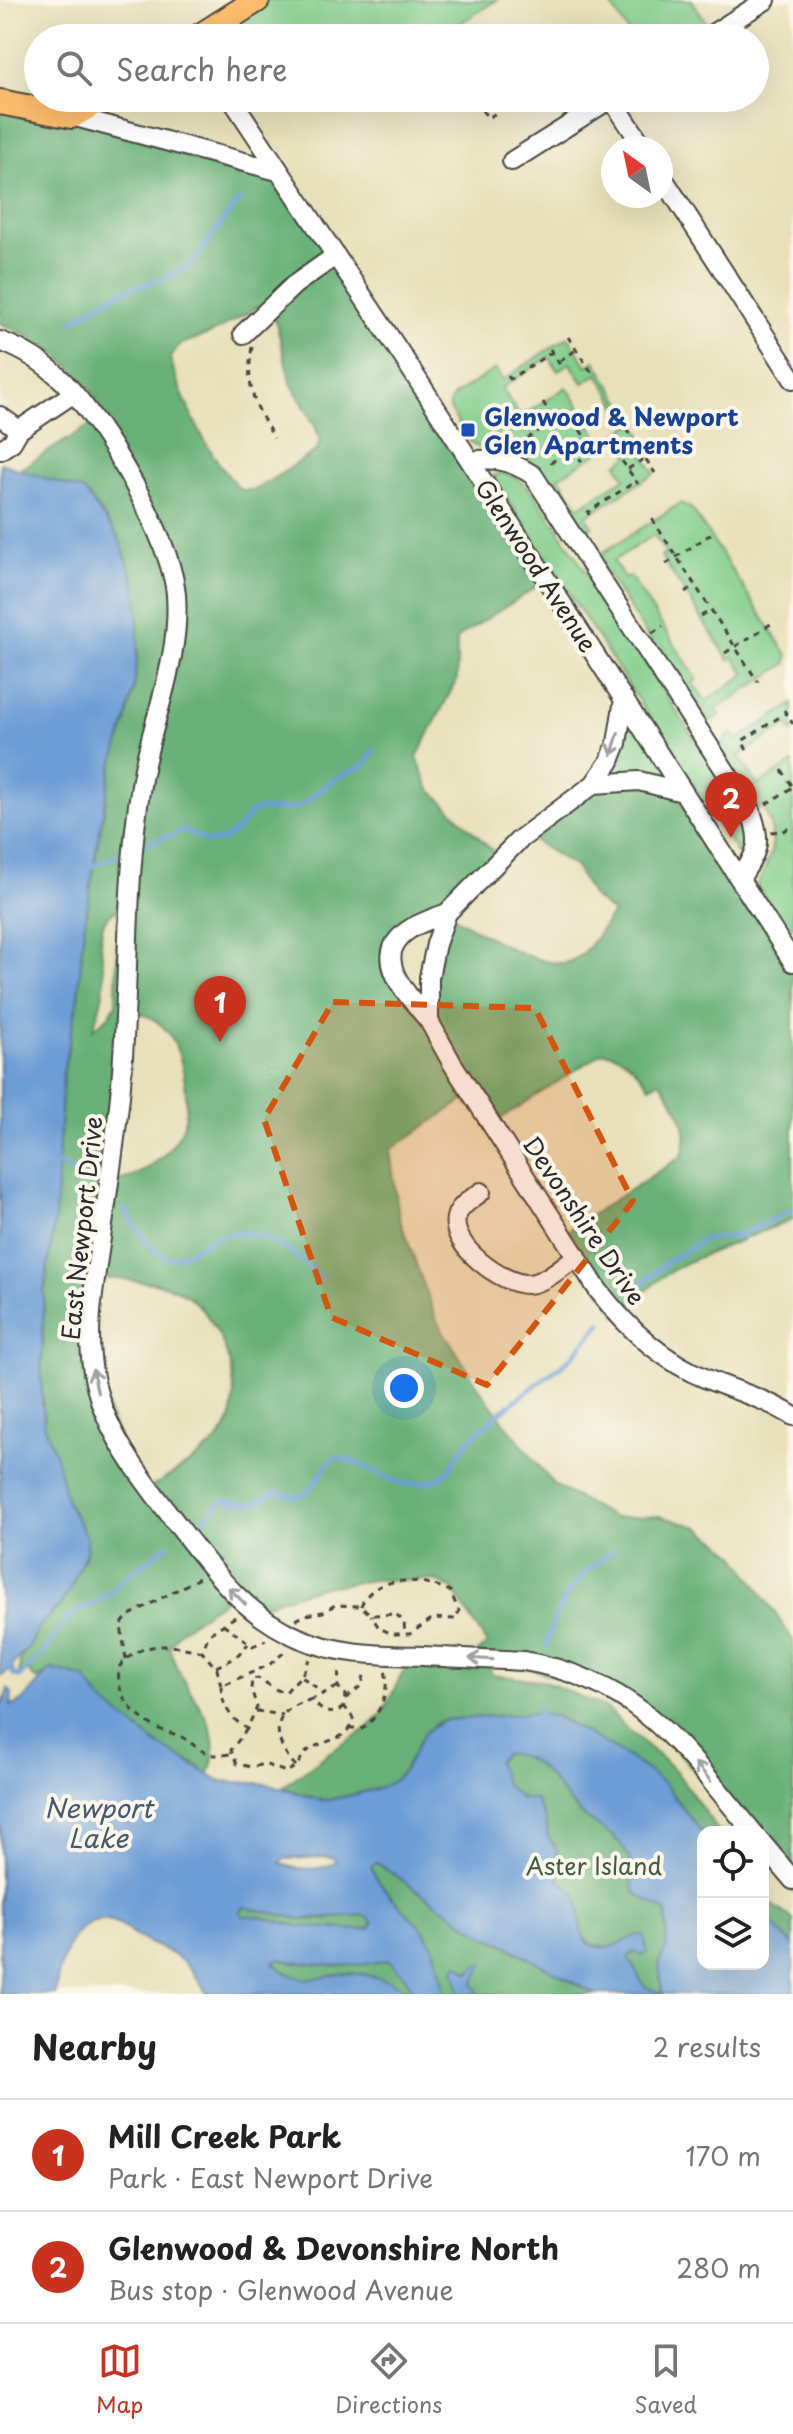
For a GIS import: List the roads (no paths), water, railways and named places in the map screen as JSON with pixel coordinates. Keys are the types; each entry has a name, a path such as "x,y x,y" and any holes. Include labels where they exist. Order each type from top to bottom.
{"main road":[{"path":"219,24 257,0"},
{"path":"0,102 24,107"},
{"path":"51,112 72,116 79,112"}],"street":[{"path":"728,24 766,0"},
{"name":"Glenwood Avenue","path":"240,112 470,461 793,962"},
{"path":"512,161 590,112"},
{"path":"621,112 636,136"},
{"path":"72,116 278,171"},
{"path":"673,194 793,379"},
{"path":"243,334 294,285 335,256"},
{"name":"East Newport Drive","path":"0,341 40,362 74,393 109,443 154,524 174,575 177,606 174,653 147,753 136,818 121,1092 92,1302 90,1351 93,1372 107,1420 119,1444 212,1570 280,1640 344,1652 524,1661 574,1673 615,1692 665,1728 748,1826"},
{"path":"0,416 10,441 74,393"},
{"path":"470,461 494,458 511,462 535,479 751,813 759,832 757,853 740,879"},
{"name":"Devonshire Drive","path":"624,699 617,743 610,761 594,784 519,840 447,913 408,929 393,948 391,960 396,980 429,1021 452,1063 618,1316 662,1354 704,1378 754,1396 793,1416"},
{"path":"594,784 639,781 683,792"},
{"name":"Devonshire Drive","path":"429,1021 431,962 447,913"},
{"path":"481,1192 461,1208 455,1222 457,1233 483,1265 501,1277 530,1284 577,1256"},
{"path":"769,1851 793,1880"}],"water":[{"path":"0,463 84,491 119,539 134,581 138,604 138,649 134,686 111,771 83,935 78,998 63,1073 55,1218 44,1292 41,1377 44,1424 67,1502 87,1538 86,1552 69,1591 58,1607 38,1627 29,1647 12,1669 0,1677"},
{"name":"Newport Lake","path":"52,1669 85,1678 101,1700 157,1744 220,1781 269,1784 320,1800 381,1788 395,1780 405,1769 424,1733 443,1720 538,1713 557,1717 624,1754 652,1774 665,1785 697,1826 697,1970 769,1970 769,1920 793,1945 793,1994 595,1994 486,1937 377,1863 371,1866 381,1885 430,1941 444,1994 207,1994 192,1970 177,1957 118,1923 101,1920 89,1923 71,1942 60,1969 56,1994 0,1994 0,1704 3,1704 8,1689 12,1693 11,1706 28,1695","holes":["504,1754 517,1755 539,1766 573,1806 621,1844 631,1863 634,1892 667,1912 666,1949 659,1961 662,1993 645,1987 628,1958 633,1952 643,1955 647,1952 644,1935 634,1936 609,1948 593,1946 583,1936 577,1897 559,1880 557,1850 548,1837 546,1822 535,1799 521,1799 505,1784 497,1762","328,1857 336,1861 324,1867 308,1869 280,1863 285,1859","244,1907 301,1919 362,1915 373,1923 370,1928 359,1930 298,1926 256,1916 242,1916 240,1911","278,1959 319,1965 388,1960 405,1976 412,1989 407,1991 384,1980 356,1974 298,1978 274,1964 273,1961"]},
{"path":"458,1964 469,1973 479,1964 484,1964 473,1983 479,1994 460,1994 454,1968"}],"waterway":[{"path":"72,321 120,292 166,278 191,265 239,200"},
{"path":"146,844 185,830 208,842 224,840 257,810 300,806 335,779 366,764 374,750"},
{"path":"94,865 118,855"},
{"path":"59,1164 72,1172"},
{"path":"123,1208 148,1244 166,1258 186,1253 217,1237 246,1233 274,1242 321,1278"},
{"path":"633,1291 666,1263 705,1239 738,1236 793,1210"},
{"path":"199,1524 224,1500 252,1505 275,1492 301,1495 312,1487 335,1457 349,1460 401,1484 438,1479 448,1471 466,1443 572,1357 601,1323"},
{"path":"12,1669 14,1675 20,1676 41,1655 69,1617 110,1593 168,1545"},
{"path":"546,1647 550,1631 569,1592 588,1571 613,1551"},
{"path":"538,1708 538,1713"}],"place":[{"name":"Glenwood & Newport Glen Apartments","path":"468,430"},
{"name":"Glenwood & Devonshire North","path":"731,838"},
{"name":"Mill Creek Park","path":"220,1042"}],"park label":[{"name":"Aster Island","path":"594,1865"}]}
